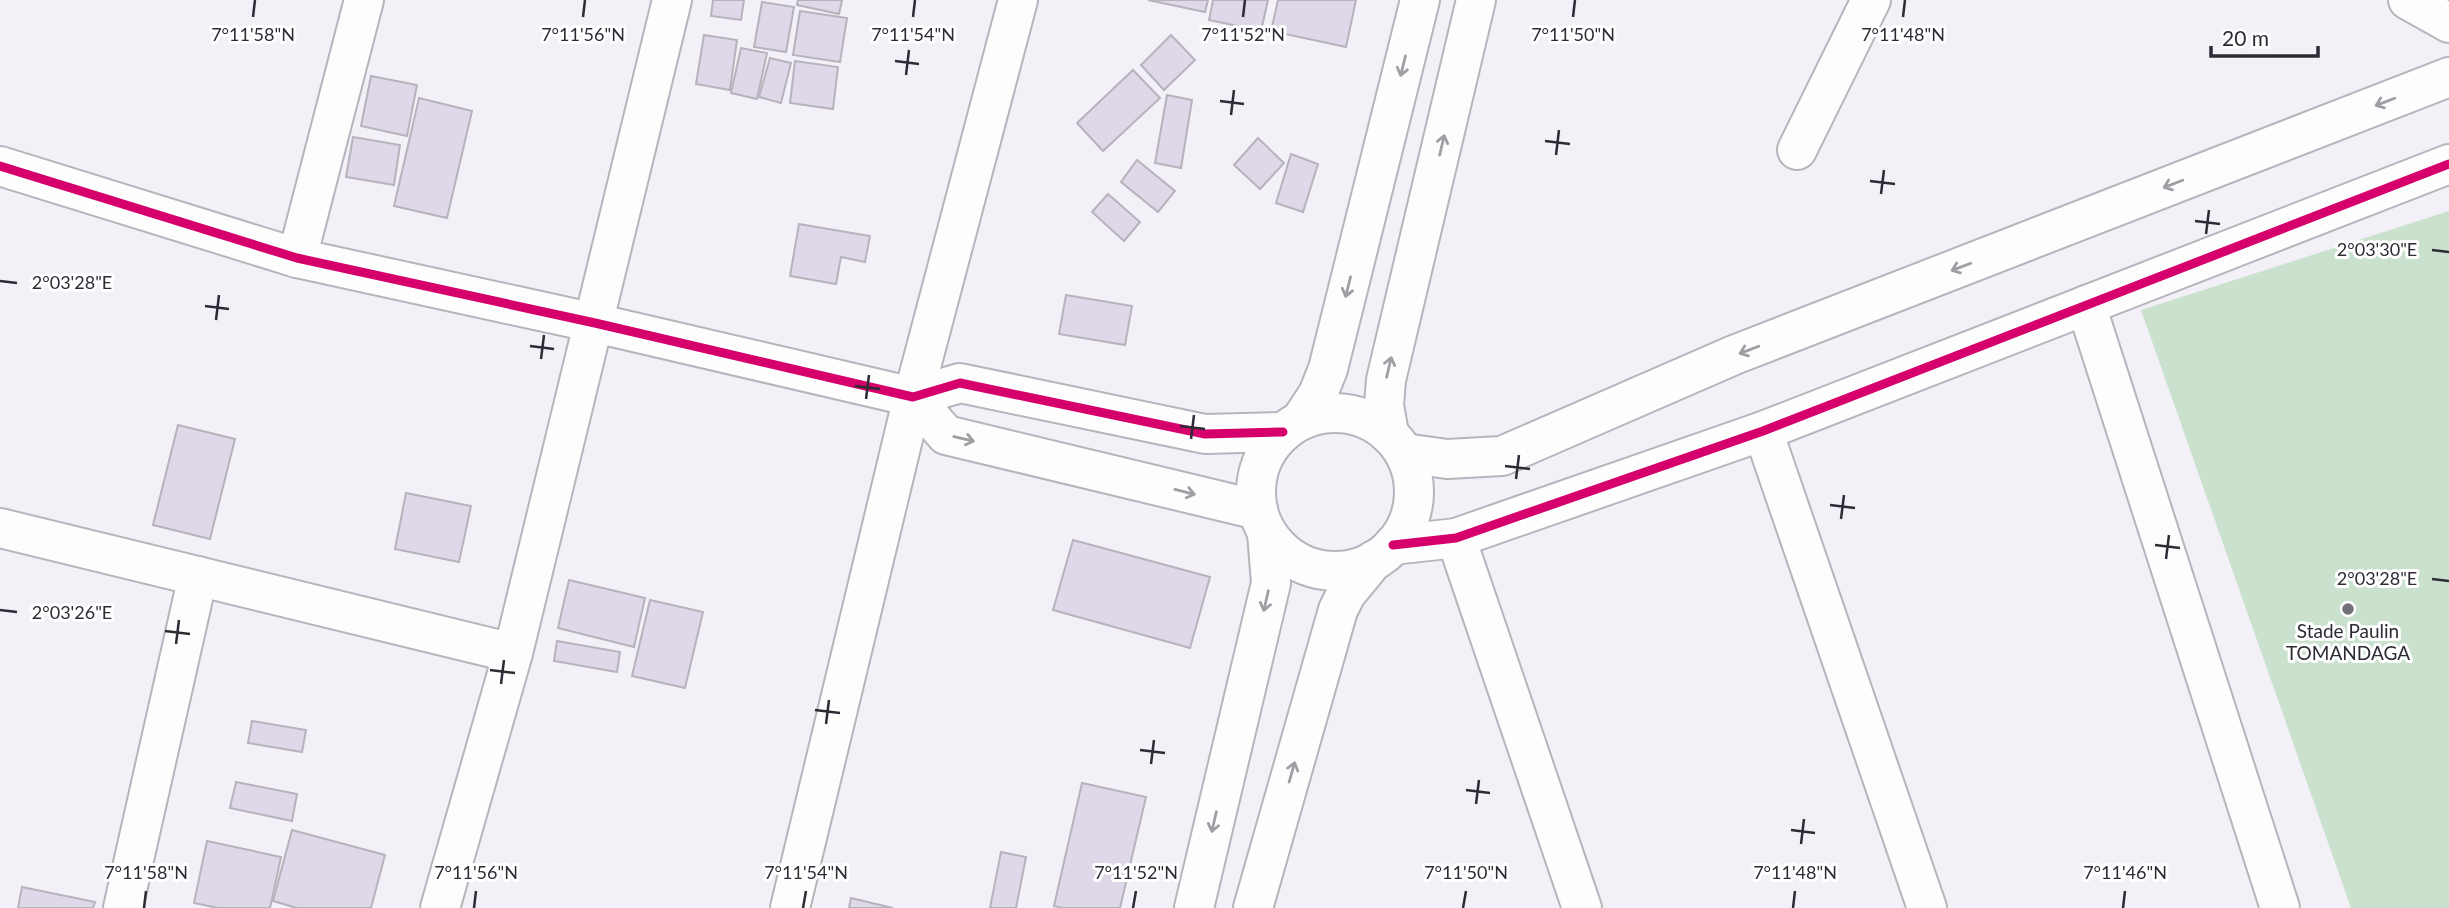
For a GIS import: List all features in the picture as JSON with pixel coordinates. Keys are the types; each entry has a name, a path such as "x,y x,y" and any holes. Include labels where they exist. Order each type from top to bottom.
{"street":[{"path":"297,258 364,0"},
{"path":"440,908 513,653 672,0"},
{"path":"790,908 913,397 1018,0"},
{"path":"1194,908 1271,583 1256,489 1260,468 1269,448 1292,426 1318,394 1328,369 1420,0"},
{"path":"1254,908 1338,610 1346,594 1407,524 1413,500 1412,476 1396,443 1384,405 1386,380 1476,0"},
{"path":"1797,150 1871,0"},
{"path":"2409,0 2449,23"},
{"path":"0,166 297,258 595,323 913,397 960,383 1205,435 1292,426 1326,413 1352,415 1368,420 1396,443 1447,459 1502,456 1734,355 2449,77"},
{"path":"913,397 946,435 1263,522 1283,552 1304,565 1327,570 1352,569 1384,552 1456,538 1763,431 2449,164"},
{"path":"2086,305 2280,908"},
{"path":"1763,431 1927,908"},
{"path":"0,528 513,653"},
{"path":"1456,538 1582,908"},
{"path":"123,908 198,576"}],"green space":[{"name":"Stade Paulin TOMANDAGA","path":"2449,211 2449,908 2351,908 2141,310"}],"building":[{"path":"713,0 744,0 741,20 711,16"},
{"path":"798,0 842,0 839,14 797,5"},
{"path":"1148,0 1208,0 1205,12"},
{"path":"1213,0 1268,0 1261,31 1209,20"},
{"path":"1278,0 1356,0 1346,47 1271,31"},
{"path":"762,2 794,7 786,52 754,47"},
{"path":"800,11 847,18 840,62 793,55"},
{"path":"704,35 737,40 730,90 696,84"},
{"path":"1171,35 1195,60 1164,90 1141,65"},
{"path":"741,48 767,53 757,99 731,93"},
{"path":"770,58 791,63 781,103 759,97"},
{"path":"795,61 838,67 833,109 790,103"},
{"path":"1133,70 1160,98 1103,151 1077,123"},
{"path":"371,76 417,85 407,136 361,126"},
{"path":"1167,95 1192,100 1181,168 1155,163"},
{"path":"419,98 472,111 447,218 394,206"},
{"path":"353,137 400,145 394,185 346,177"},
{"path":"1258,138 1284,163 1260,189 1234,165"},
{"path":"1291,154 1318,164 1303,212 1276,203"},
{"path":"1137,160 1175,191 1158,212 1121,182"},
{"path":"1108,194 1140,222 1124,241 1092,212"},
{"path":"799,224 870,236 865,262 841,257 836,284 790,276"},
{"path":"1066,295 1132,306 1125,345 1059,334"},
{"path":"178,425 235,439 210,539 153,525"},
{"path":"406,493 471,506 459,562 395,549"},
{"path":"1073,540 1210,577 1190,648 1053,610"},
{"path":"569,580 645,598 634,647 558,628"},
{"path":"650,600 703,612 685,688 632,676"},
{"path":"557,641 620,652 617,672 554,661"},
{"path":"252,721 306,730 302,752 248,743"},
{"path":"236,782 297,794 292,821 230,808"},
{"path":"1082,783 1146,797 1120,908 1054,906"},
{"path":"292,830 385,855 371,908 297,908 273,901"},
{"path":"207,841 281,857 270,908 218,908 194,903"},
{"path":"1001,852 1026,857 1016,908 990,908"},
{"path":"22,887 95,902 93,908 18,908"},
{"path":"851,898 893,908 849,908"}],"cycle path":[{"path":"1393,545 1456,538 1763,431 2449,164"},
{"path":"0,166 297,258 595,323 913,397 960,383 1205,434 1283,432"}],"place":[{"name":"Stade Paulin TOMANDAGA","path":"2348,609"}]}
